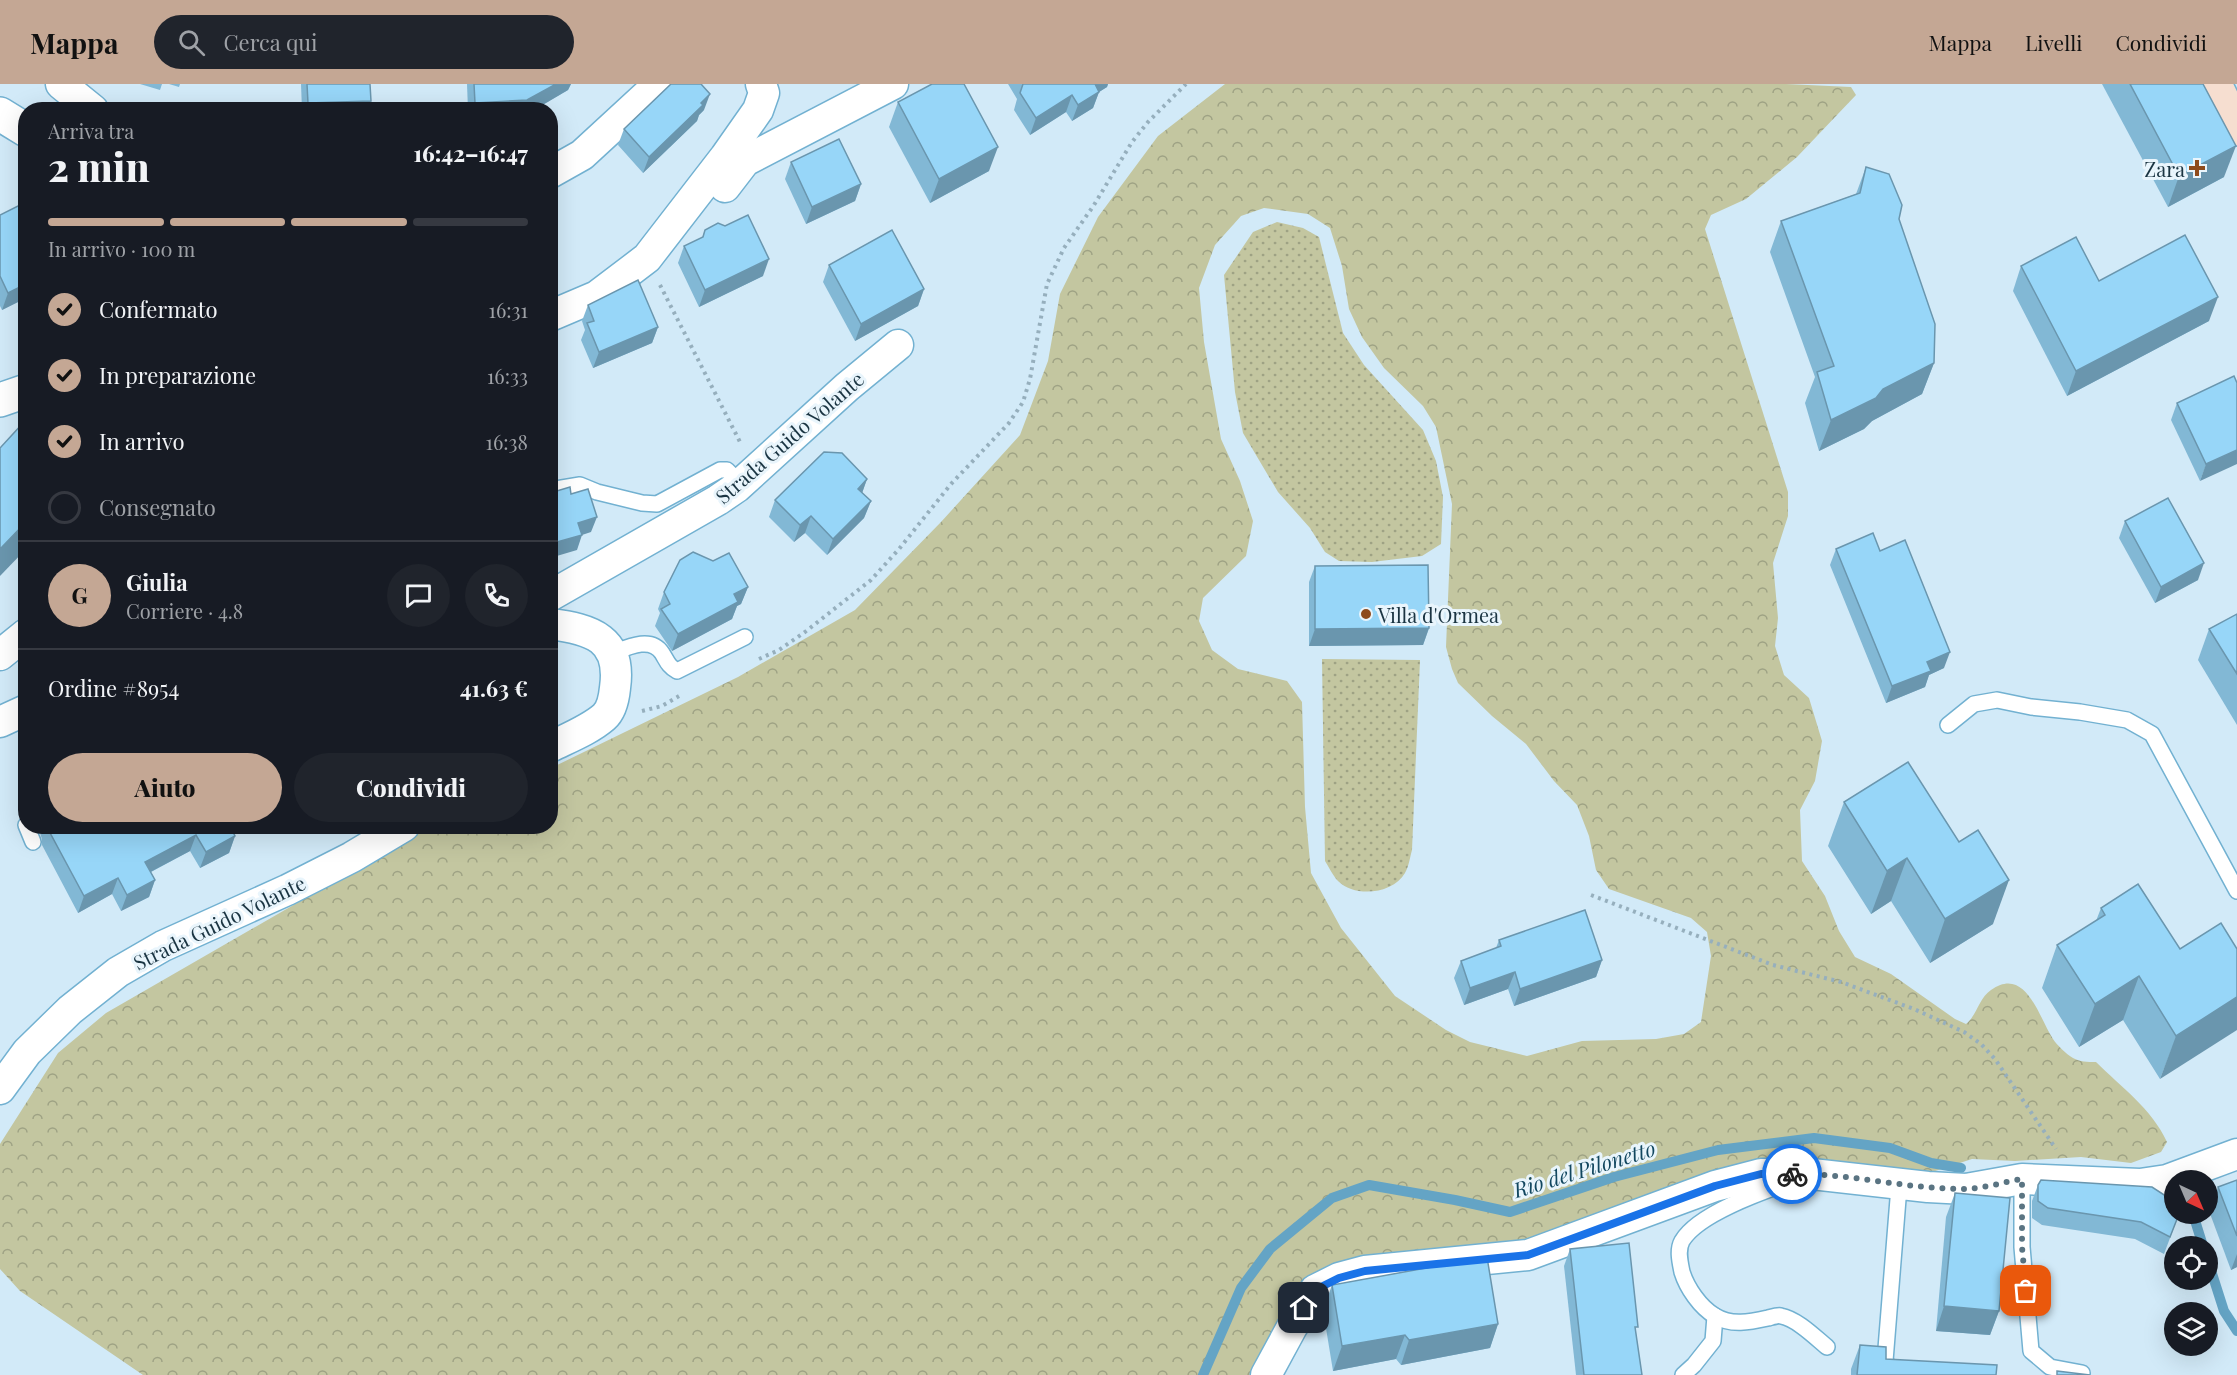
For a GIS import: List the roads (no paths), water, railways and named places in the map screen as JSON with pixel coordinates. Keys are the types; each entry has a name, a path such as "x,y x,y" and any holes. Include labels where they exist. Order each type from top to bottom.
{"main road":[{"path":"2215,84 2237,129"}],"street":[{"path":"61,84 83,102"},
{"path":"558,168 582,155 659,84"},
{"path":"558,313 597,296 649,254 725,157 758,110 764,93 761,84"},
{"path":"649,254 671,253 681,246 745,161 893,84"},
{"path":"0,114 18,125"},
{"name":"Strada Guido Volante","path":"558,591 718,500 746,479 847,387 898,345"},
{"path":"0,400 18,394"},
{"path":"558,625 577,627 596,634 614,653 616,680 610,710 604,717 558,743"},
{"path":"0,655 18,640"},
{"path":"0,722 18,714"},
{"name":"Strada Guido Volante","path":"0,1089 27,1052 70,1010 118,972 163,946 287,890 352,857 391,834"},
{"path":"1266,1375 1292,1326 1315,1290 1339,1278 1365,1271 1528,1255 1715,1186 1761,1174 1812,1174 1966,1189 2022,1179 2140,1184 2167,1180 2237,1154"}],"lane":[{"path":"558,489 580,485 597,492 642,503 657,504 720,470 727,470 746,479"},
{"path":"614,653 639,644 651,644 660,650 669,667 677,671 745,637"},
{"path":"1948,725 1974,704 1997,700 2127,720 2152,734 2237,891"},
{"path":"30,834 33,842"},
{"path":"1812,1174 1760,1192 1716,1213 1692,1229 1681,1242 1679,1260 1685,1281 1698,1300 1715,1316 1734,1323 1780,1315 1805,1328 1827,1347"},
{"path":"2022,1179 2022,1247 2031,1351 2050,1367 2082,1373"},
{"path":"1896,1375 1886,1361 1898,1199 1903,1184"},
{"path":"1683,1375 1713,1341 1715,1316"}],"waterway":[{"name":"Rio del Pilonetto","path":"1203,1375 1241,1288 1270,1249 1332,1198 1369,1185 1510,1212 1614,1177 1718,1150 1814,1138 1890,1148 1931,1163 1961,1168"},
{"name":"Rio del Pilonetto","path":"2196,1224 2200,1236"},
{"name":"Rio del Pilonetto","path":"2217,1290 2224,1311 2237,1331"}],"place":[{"name":"Zara","path":"2197,168"},
{"name":"Villa d'Ormea","path":"1366,614"}]}
